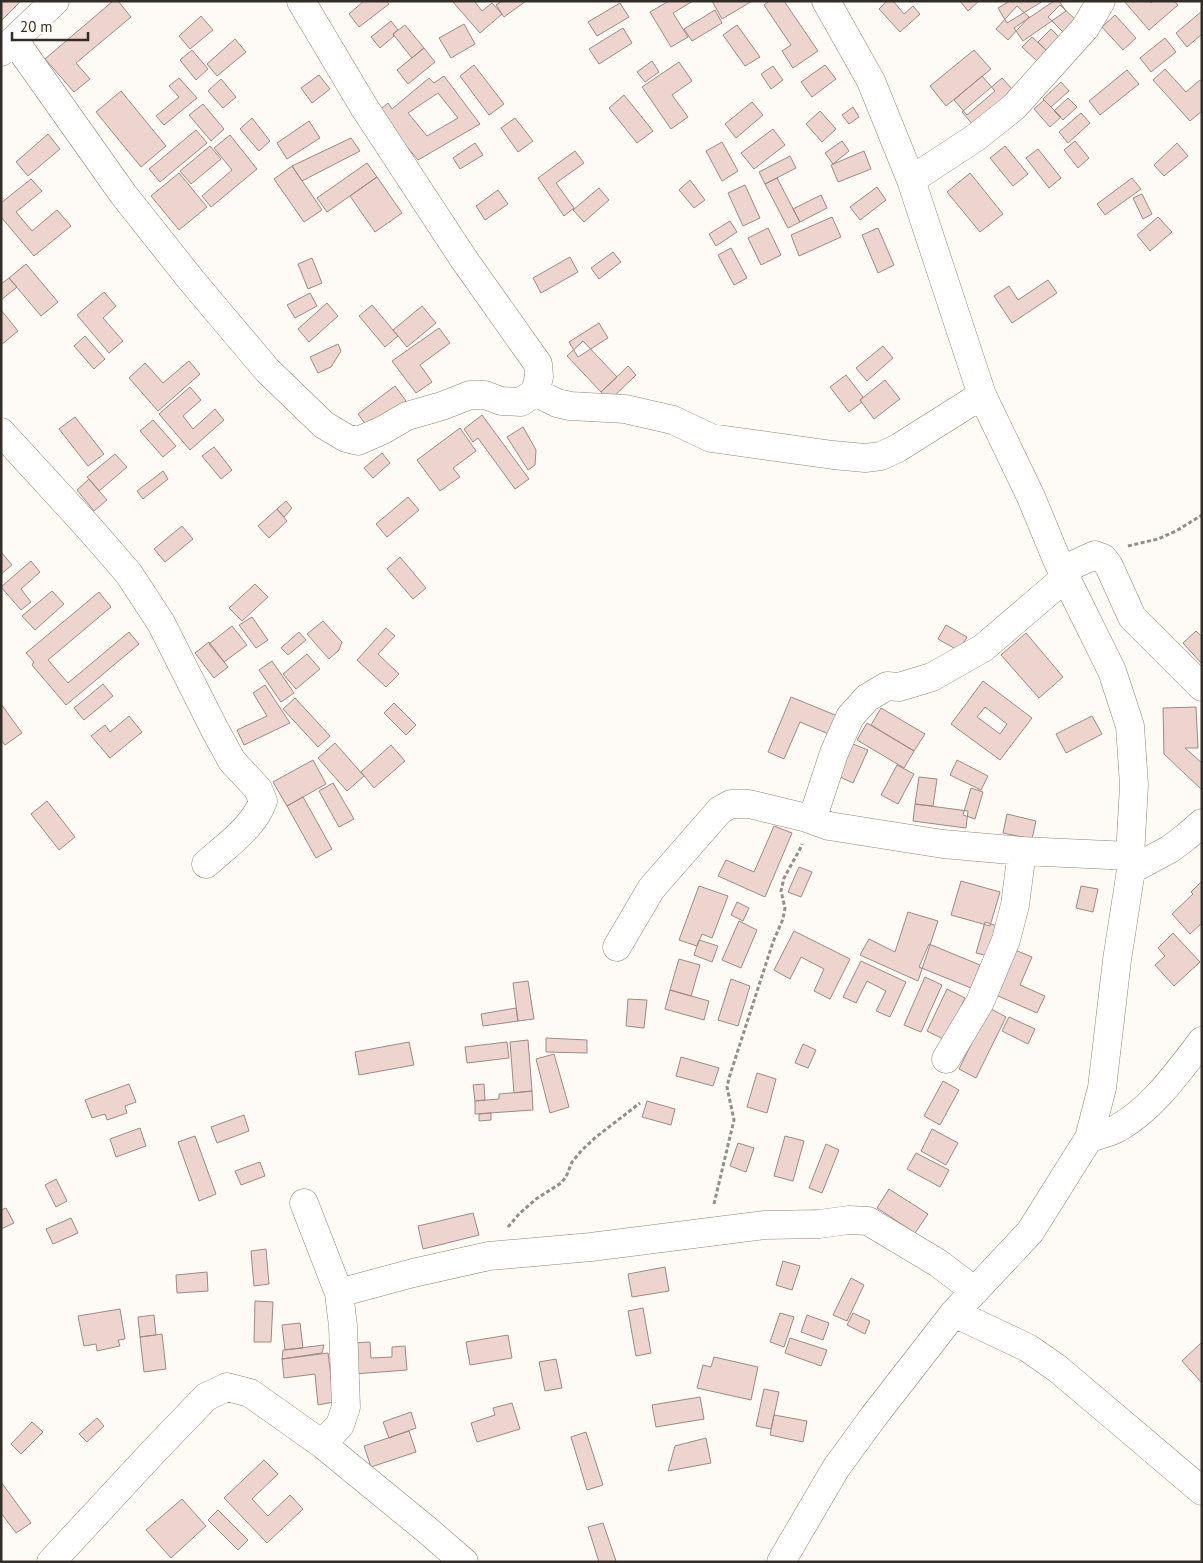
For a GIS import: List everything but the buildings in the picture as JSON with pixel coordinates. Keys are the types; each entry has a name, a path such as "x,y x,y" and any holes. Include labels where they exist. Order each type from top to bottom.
{"street":[{"path":"55,1 8,46 192,281 267,370 324,425 346,438 358,440 382,430 407,416 442,406 470,395 485,395 501,401 521,402 535,392 539,377 538,364 463,258 374,123 301,1"},
{"path":"781,1562 836,1468 954,1313 1030,1232 1089,1138 1102,1088 1130,863 1134,785 1130,726 1112,671 1064,574 1031,497 982,395 911,180 871,81 826,1"},
{"path":"911,180 975,138 1014,107 1085,28 1101,1"},
{"path":"535,392 570,406 625,409 673,420 711,438 865,458 881,456 898,448 982,395"},
{"path":"1,432 129,574 161,623 214,730 232,761 258,789 264,801 260,811 246,827 206,864"},
{"path":"810,819 834,753 850,717 867,698 887,686 899,687 932,677 983,648 1064,574 1096,555 1102,558 1108,566 1132,617 1202,687"},
{"path":"617,947 651,889 720,810 731,804 749,804 810,819 829,826 943,844 1130,863 1170,849 1186,838 1202,822"},
{"path":"946,1059 980,1002 1006,940 1015,905 1022,851"},
{"path":"1089,1138 1117,1129 1139,1114 1170,1082 1202,1041"},
{"path":"304,1203 338,1293 343,1326 346,1408 340,1425 322,1444"},
{"path":"338,1293 413,1273 489,1256 591,1247 765,1225 819,1224 849,1220 868,1221 938,1264 975,1291"},
{"path":"954,1313 1028,1348 1058,1369 1202,1491"},
{"path":"51,1562 206,1398 227,1387 250,1393 322,1444 464,1562"}],"path":[{"path":"1102,558 1118,549 1158,539 1176,531 1202,515"},
{"path":"707,1232 723,1173 734,1120 727,1087 729,1078 738,1046 783,919 785,908 781,891 784,878 800,849 810,819"},
{"path":"489,1256 502,1235 519,1214 536,1199 561,1183 572,1162 582,1150 640,1103"}]}
